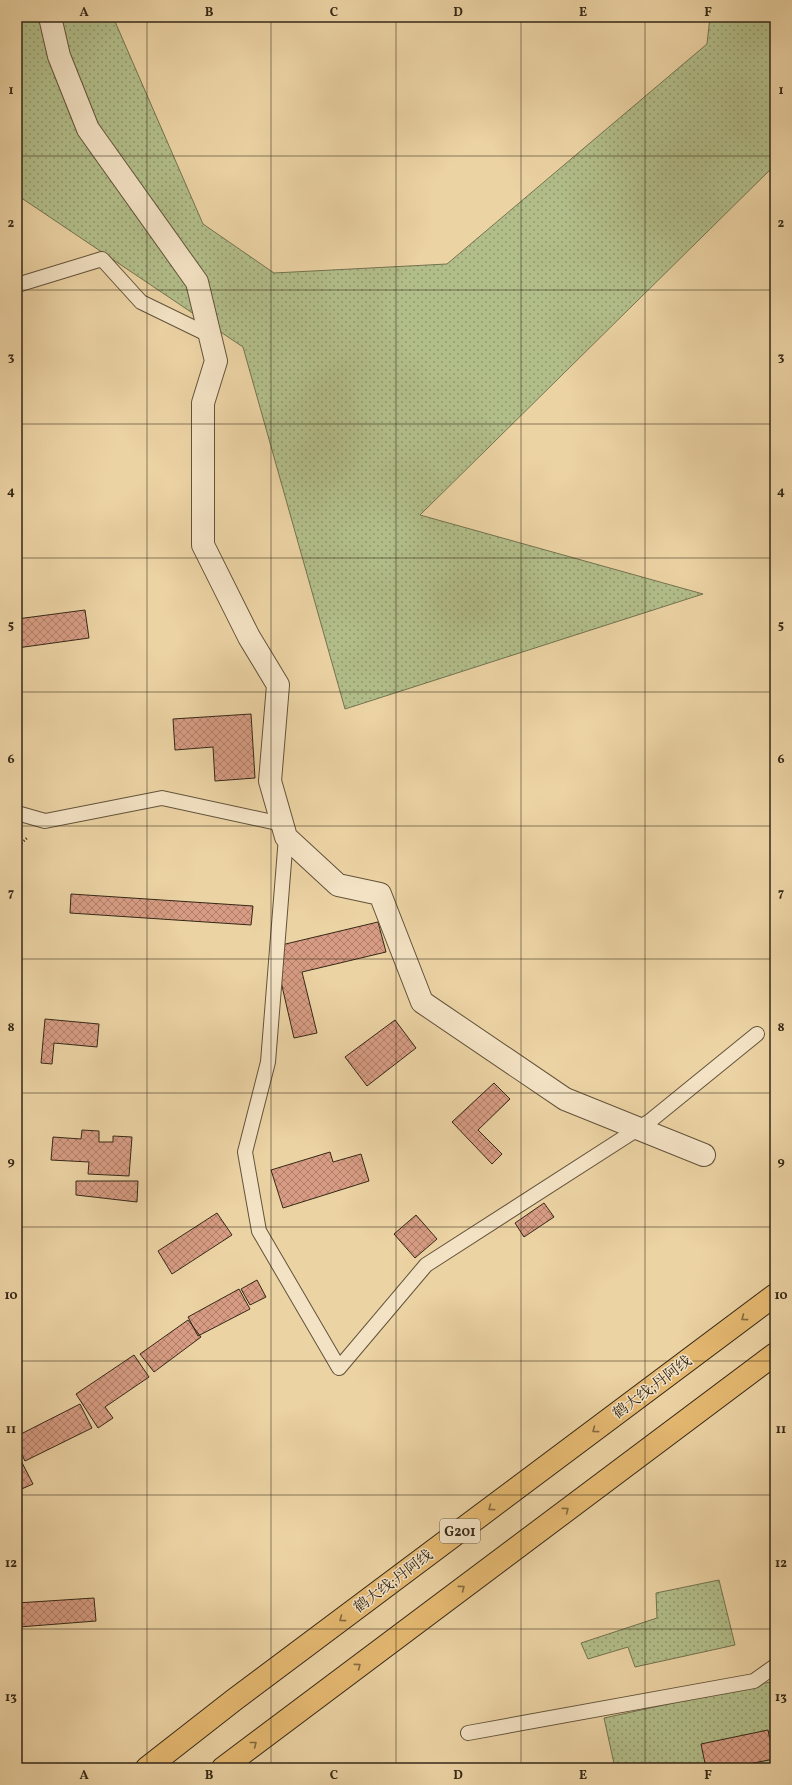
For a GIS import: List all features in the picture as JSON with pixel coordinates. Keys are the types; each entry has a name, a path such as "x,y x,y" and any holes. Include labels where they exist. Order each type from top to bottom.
{"highway":[{"name":"鹤大线;丹阿线","path":"147,1768 234,1700 775,1295"},
{"path":"223,1768 775,1354"}],"street":[{"path":"50,17 59,56 88,129 197,282 216,361 203,403 203,545 249,637 278,685 270,781 284,830 338,885 380,894 422,1002 565,1100 704,1155"}],"lane":[{"path":"17,285 102,259 141,302 211,336"},
{"path":"17,813 45,821 162,798 284,830 268,1062 245,1152 259,1232 339,1368 426,1265 650,1121 757,1034"},
{"path":"468,1733 754,1681 775,1666"}],"green space":[{"path":"17,17 113,17 203,224 274,273 447,264 707,44 710,17 775,17 775,165 420,515 703,594 345,709 243,347 17,195"},
{"path":"719,1580 735,1645 635,1667 628,1647 588,1659 581,1643 657,1618 656,1593"},
{"path":"770,1682 775,1707 775,1768 615,1768 604,1718"}],"building":[{"path":"85,610 89,638 17,648 17,619"},
{"path":"251,714 255,778 215,781 213,747 175,750 173,719"},
{"path":"71,894 253,906 251,925 70,913"},
{"path":"378,922 386,952 302,972 317,1033 294,1038 273,947"},
{"path":"45,1019 99,1024 97,1047 54,1043 52,1064 41,1063"},
{"path":"395,1020 416,1048 367,1086 345,1057"},
{"path":"494,1083 510,1099 478,1130 502,1154 492,1164 452,1122"},
{"path":"82,1130 99,1131 99,1142 113,1142 113,1136 132,1137 129,1176 88,1174 89,1162 51,1160 53,1137 81,1139"},
{"path":"330,1152 333,1162 361,1154 369,1181 283,1208 271,1170"},
{"path":"76,1181 138,1181 137,1202 76,1195"},
{"path":"544,1203 554,1217 524,1237 515,1223"},
{"path":"217,1213 232,1235 172,1274 158,1251"},
{"path":"416,1215 437,1239 415,1258 394,1234"},
{"path":"257,1280 266,1297 250,1305 241,1289"},
{"path":"239,1289 250,1309 198,1336 188,1317"},
{"path":"188,1320 201,1337 154,1372 140,1354"},
{"path":"134,1355 149,1377 105,1407 113,1418 98,1428 76,1394"},
{"path":"80,1404 92,1428 25,1461 17,1445 17,1436"},
{"path":"17,1453 33,1484 17,1491"},
{"path":"94,1598 96,1621 19,1627 17,1603"},
{"path":"768,1730 774,1759 728,1768 706,1768 701,1744"}]}
